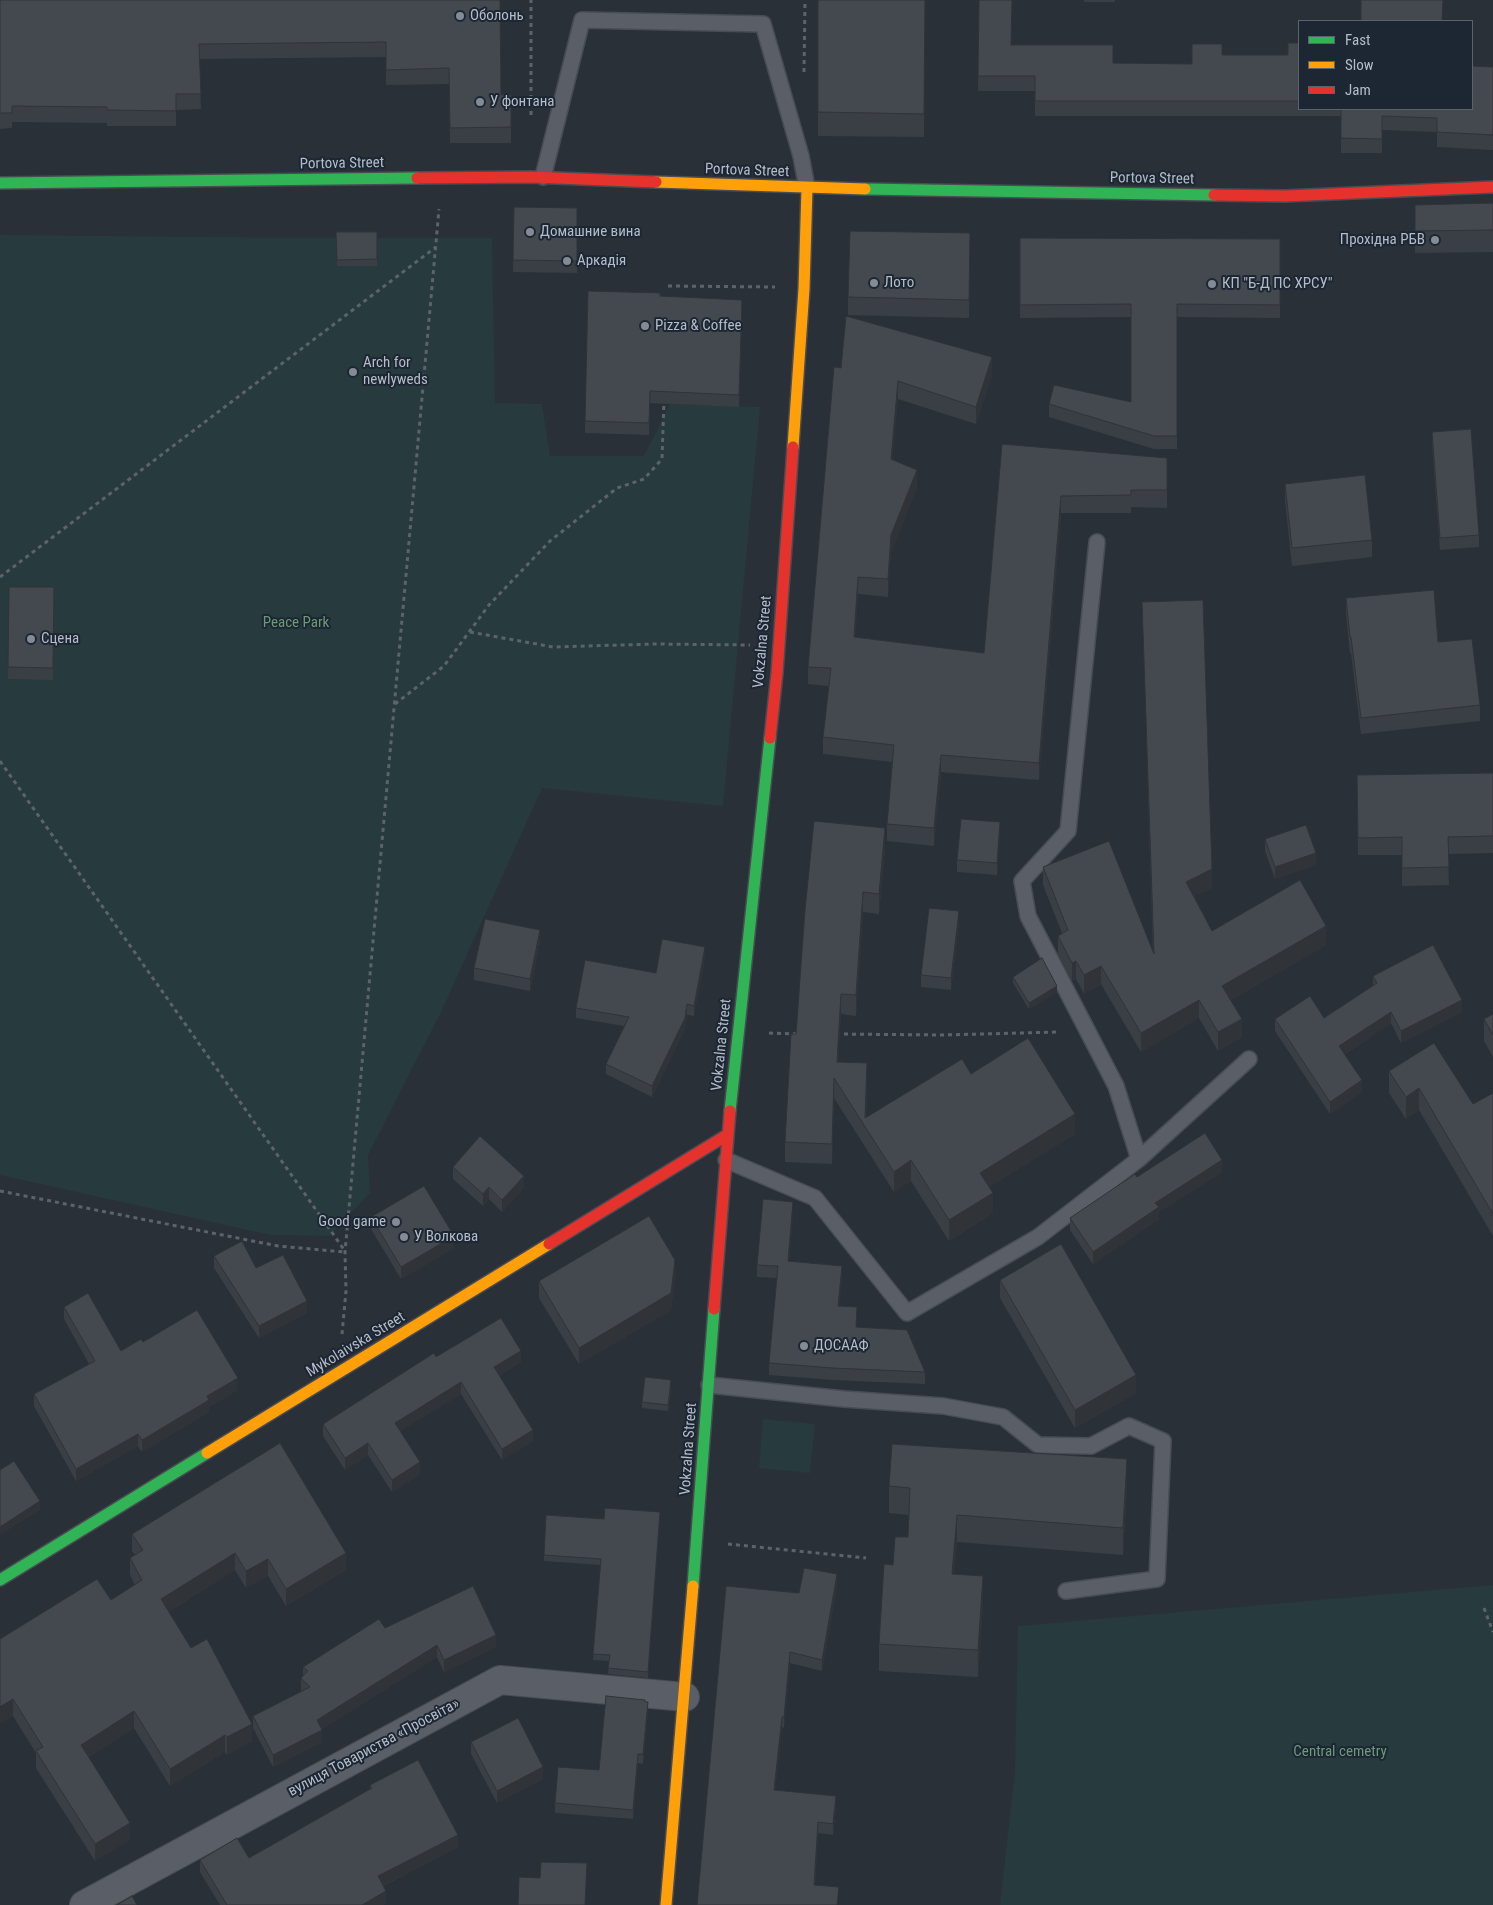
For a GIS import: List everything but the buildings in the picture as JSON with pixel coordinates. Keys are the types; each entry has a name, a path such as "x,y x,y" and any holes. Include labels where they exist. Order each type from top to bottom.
{"street":[{"name":"Portova Street","path":"0,183 543,177 807,188 1285,196 1493,187"},
{"name":"Vokzalna Street","path":"666,1905 685,1697 728,1135 776,673 804,289 807,188"},
{"name":"Mykolaivska Street","path":"0,1580 728,1135"},
{"name":"вулиця Товариства «Просвіта»","path":"84,1905 500,1680 685,1697"}],"lane":[{"path":"543,177 582,20 763,24 801,156 807,188"},
{"path":"1096,542 1068,832 1022,881 1028,916 1116,1086 1139,1159"},
{"path":"726,1160 815,1198 908,1313 1038,1237 1139,1159 1249,1060"},
{"path":"709,1385 844,1399 942,1406 1003,1417 1038,1445 1091,1446 1129,1426 1163,1441 1157,1579 1066,1590"}],"path":[{"path":"531,0 531,123"},
{"path":"342,1336 346,1291 345,1252 439,206"},
{"path":"0,578 436,247"},
{"path":"668,286 779,287"},
{"path":"394,705 444,666 489,605 550,541 617,488 644,479 662,459 664,392"},
{"path":"469,632 553,647 655,644 753,645"},
{"path":"0,761 345,1252"},
{"path":"827,1034 942,1035 1088,1031"},
{"path":"738,1033 808,1034"},
{"path":"0,1191 278,1246 345,1252"},
{"path":"697,1540 866,1558"},
{"path":"1484,1608 1493,1632"}],"green space":[{"name":"Peace Park","path":"0,235 492,238 495,403 542,404 550,456 644,456 670,404 760,407 723,806 542,788 442,1010 368,1155 370,1193 329,1236 270,1235 0,1175"},
{"path":"763,1419 815,1424 810,1473 759,1468"},
{"name":"Central cemetry","path":"1493,1585 1493,1905 1000,1905 1015,1772 1018,1626"}],"traffic: fast":[{"path":"0,183 417,178"},
{"path":"865,189 1214,195"},
{"path":"730,1111 770,738"},
{"path":"693,1586 714,1309"},
{"path":"0,1580 207,1453"}],"traffic: slow":[{"path":"656,182 865,189"},
{"path":"793,447 804,289 807,188"},
{"path":"207,1453 549,1244"},
{"path":"666,1905 693,1586"}],"traffic: jam":[{"path":"417,178 531,177 656,182"},
{"path":"1214,195 1285,196 1493,187"},
{"path":"770,738 777,673 793,447"},
{"path":"714,1309 730,1111"},
{"path":"549,1244 727,1135"}],"place":[{"name":"Оболонь","path":"460,16"},
{"name":"У фонтана","path":"480,102"},
{"name":"Домашние вина","path":"530,232"},
{"name":"Прохідна РБВ","path":"1435,240"},
{"name":"Аркадія","path":"567,261"},
{"name":"Лото","path":"874,283"},
{"name":"КП \"Б-Д ПС ХРСУ\"","path":"1212,284"},
{"name":"Pizza & Coffee","path":"645,326"},
{"name":"Arch for newlyweds","path":"353,372"},
{"name":"Сцена","path":"31,639"},
{"name":"Good game","path":"396,1222"},
{"name":"У Волкова","path":"404,1237"},
{"name":"ДОСААФ","path":"804,1346"}]}
